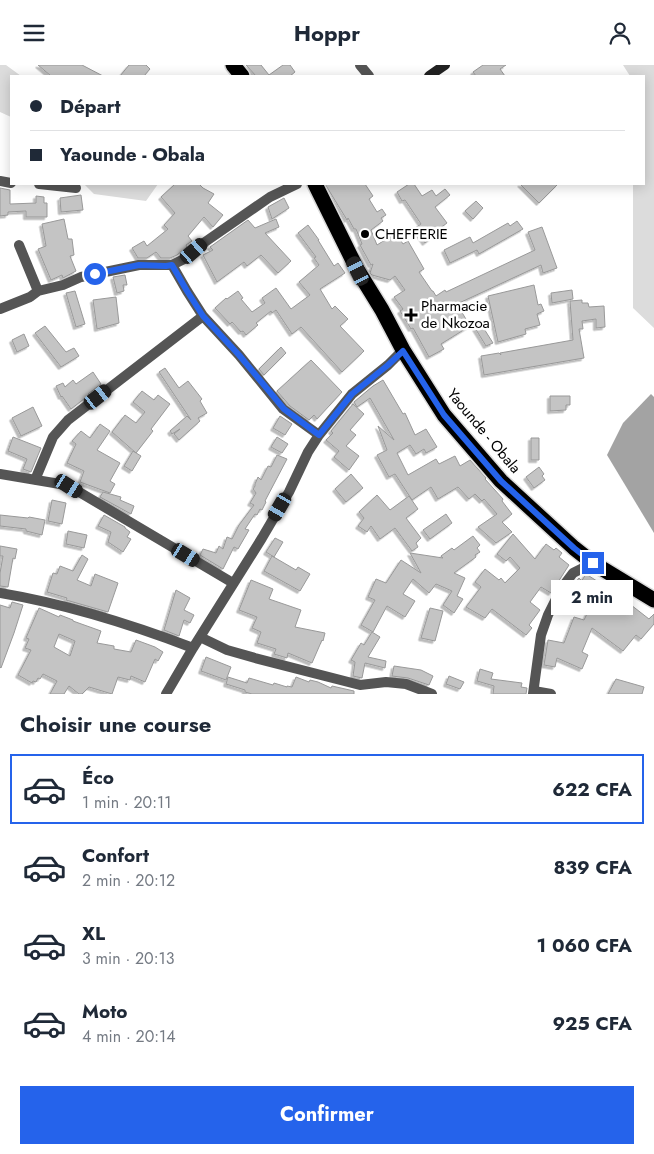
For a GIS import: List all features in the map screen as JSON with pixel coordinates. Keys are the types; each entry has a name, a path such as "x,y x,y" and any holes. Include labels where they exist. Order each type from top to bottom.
{"highway":[{"path":"233,65 241,75"},
{"name":"Yaounde - Obala","path":"315,185 358,271 382,310 403,351 444,415 501,481 574,548 593,563 654,600"}],"street":[{"path":"360,65 368,75"},
{"path":"430,75 445,65"},
{"path":"48,185 76,188"},
{"path":"0,309 30,297 38,291 63,285 81,277 139,265 172,265 184,259 204,242 270,197 295,185"},
{"path":"18,245 38,291"},
{"path":"172,265 203,316 239,355 284,409 319,435"},
{"path":"35,479 53,437 68,420 203,316"},
{"path":"166,694 289,492 308,452 319,435 352,394 403,351"},
{"path":"0,474 69,486 233,583"},
{"path":"551,694 534,693 541,635 548,615 561,589 573,573 593,563"},
{"path":"0,593 52,603 131,626 193,648"},
{"path":"200,637 227,650 358,689 386,682 406,684 432,694"}],"shaded area":[{"path":"0,65 6,65 20,75 10,75 10,117 0,112"},
{"path":"623,65 654,65 654,328 633,308 633,185 645,185 645,75 629,75"},
{"path":"85,185 157,185 146,201 94,194"},
{"path":"651,394 654,397 654,533 607,455 623,423"}],"building":[{"path":"38,65 82,65 101,75 50,75"},
{"path":"129,65 146,65 150,69 145,75 121,75"},
{"path":"246,65 261,65 269,75 255,75"},
{"path":"283,65 290,65 295,72 291,75 269,75"},
{"path":"483,65 506,65 500,69 504,75 475,75 473,72"},
{"path":"174,185 200,185 214,194 208,203 223,215 213,227 204,217 188,236 192,241 177,255 170,258 161,258 156,252 147,258 138,258 132,248 144,241 147,246 168,229 164,225 175,213 161,197"},
{"path":"326,185 366,185 373,196 369,199 377,212 382,209 386,215 381,218 383,221 371,230 377,245 396,233 403,244 408,241 424,269 419,272 436,296 445,290 446,292 535,250 528,232 542,227 557,268 543,273 541,265 457,304 470,326 441,344 444,349 429,357 413,328 411,329 400,311 403,309 394,297 405,290 395,276 390,280 370,273 373,264 371,265 360,245 362,244 356,229 354,229 348,218 347,220"},
{"path":"408,185 415,185 422,196 432,190 436,196 445,189 450,195 435,207 447,223 425,243 415,228 421,224 405,200 402,201 397,192"},
{"path":"521,185 557,185 539,203"},
{"path":"0,188 10,190 10,204 36,203 36,196 44,197 44,203 47,203 47,217 26,217 26,211 8,212 8,215 0,216"},
{"path":"81,195 83,210 61,212 60,198"},
{"path":"284,198 289,208 272,219 268,207"},
{"path":"476,201 483,208 473,219 465,211"},
{"path":"64,219 68,239 72,239 74,255 70,256 76,271 63,278 62,275 51,280 38,249 46,246 42,224"},
{"path":"276,219 279,227 265,233 291,261 278,273 261,255 247,266 244,262 217,282 203,255 213,250 210,247 248,220 255,228"},
{"path":"517,221 523,229 479,254 477,250 450,263 444,250 470,237 473,243 508,223 510,226"},
{"path":"308,225 334,266 338,263 345,273 320,289 332,309 335,306 348,319 340,326 364,351 342,372 301,327 292,334 276,310 272,313 271,311 256,323 258,325 246,335 232,322 230,324 215,308 226,298 238,291 243,298 241,299 252,312 265,303 262,298 276,288 291,309 310,295 299,282 319,265 314,258 316,257 298,233"},
{"path":"125,275 127,285 123,285 124,291 117,293 113,277"},
{"path":"534,285 538,305 541,304 544,311 537,314 540,325 525,329 526,334 498,342 488,296"},
{"path":"572,290 573,299 552,303 551,293"},
{"path":"75,291 85,324 76,327 66,293"},
{"path":"116,297 119,323 97,329 93,300"},
{"path":"582,300 582,303 588,303 589,307 604,306 605,327 596,328 596,319 582,321 583,329 579,329 584,358 484,375 481,356 499,353 501,355 500,353 573,340 570,301"},
{"path":"481,324 493,343 486,346 475,328"},
{"path":"45,326 66,352 74,348 79,356 61,367 35,333"},
{"path":"24,334 29,346 17,352 12,340"},
{"path":"281,347 286,353 264,375 259,369"},
{"path":"311,360 342,392 317,419 314,415 309,420 290,406 277,391"},
{"path":"165,368 179,388 188,381 202,399 200,401 207,413 198,418 200,421 179,440 174,434 180,429 172,434 170,431 187,416 191,420 159,372"},
{"path":"93,372 101,384 71,409 61,397 56,386 63,383 65,387 73,380 76,384"},
{"path":"383,380 403,414 405,413 415,435 426,429 437,447 426,453 424,449 416,454 410,445 397,453 408,475 436,459 439,464 455,456 460,466 470,460 503,499 502,501 512,514 502,522 512,532 496,543 478,527 497,514 484,499 482,501 475,494 469,499 458,487 438,499 431,487 412,500 395,474 389,477 377,455 387,450 378,426 394,440 370,398 357,407 354,402"},
{"path":"142,391 154,400 158,395 170,404 136,453 112,432 125,415 136,423 145,412 133,402"},
{"path":"550,396 570,396 570,405 566,405 566,410 550,411"},
{"path":"353,404 364,414 350,430 356,435 346,446 359,456 349,470 334,457 339,451 326,440"},
{"path":"33,407 42,426 21,436 12,418"},
{"path":"280,416 292,424 285,435 273,428"},
{"path":"100,424 110,431 97,450 120,463 110,481 115,484 110,493 80,482 84,471 67,463 76,444 72,441 81,431 90,438"},
{"path":"13,437 41,448 31,472 23,469 27,459 8,451"},
{"path":"277,437 288,444 282,453 271,447"},
{"path":"531,438 539,438 539,460 531,460"},
{"path":"133,451 141,456 132,471 124,466"},
{"path":"277,455 287,459 262,510 260,509 257,515 255,514 245,529 249,530 238,549 234,547 223,569 200,555 203,549 216,553 219,546 223,549 227,537 232,539 239,525 254,505 250,503 256,493 253,489 258,477 261,480 268,466 271,467"},
{"path":"539,467 544,474 542,476 545,480 534,488 526,477"},
{"path":"351,474 363,488 346,502 335,489"},
{"path":"103,492 121,497 120,500 134,506 131,514 100,497"},
{"path":"377,495 390,510 409,496 418,509 406,518 421,538 416,543 418,547 412,551 395,528 380,539 371,526 367,532 358,526 364,518 359,512"},
{"path":"52,500 66,503 62,524 48,521"},
{"path":"446,514 452,523 430,539 423,530"},
{"path":"0,515 45,520 42,535 26,531 26,529 0,526"},
{"path":"104,515 130,532 127,537 131,539 123,552 108,542 111,532 98,526"},
{"path":"68,531 87,535 84,548 66,544"},
{"path":"513,534 535,559 546,544 562,553 559,557 569,565 551,593 541,587 530,602 540,610 529,625 532,628 526,635 492,609 485,618 466,607 481,587 475,582 485,569 499,580 501,578 505,583 520,568 510,557 506,561 497,554"},
{"path":"473,536 480,545 477,548 480,552 454,573 465,578 457,596 463,599 454,613 443,605 452,591 436,584 429,593 413,579 403,594 415,601 405,617 387,606 373,632 361,625 375,600 368,597 376,579 386,583 401,560 421,573 410,553 443,558 441,556 452,548 454,550"},
{"path":"275,538 283,542 274,557 266,552"},
{"path":"0,546 17,549 15,559 13,558 8,587 0,586 3,556 0,556"},
{"path":"82,555 88,559 77,580 91,586 95,574 118,583 108,612 66,600 67,598 47,592 53,573 57,574 60,566 73,571"},
{"path":"272,556 296,570 298,567 310,574 300,591 264,571"},
{"path":"586,574 600,583 595,591 581,582"},
{"path":"579,578 582,581 572,593 575,594 572,598 575,600 567,611 560,606 567,593"},
{"path":"251,580 273,589 269,599 301,610 295,627 325,633 312,663 288,653 287,658 274,654 276,649 257,643 261,632 252,628 257,617 239,610"},
{"path":"176,590 190,598 184,610 194,615 190,623 184,620 179,636 164,630"},
{"path":"598,591 613,599 617,594 649,619 654,614 654,624 641,639 636,635 623,651 592,628 582,652 588,655 582,669 557,658 555,667 544,665 548,640 564,643 574,617 584,620"},
{"path":"12,602 23,605 1,668 0,605 10,608"},
{"path":"39,608 101,631 97,643 131,652 136,640 163,652 158,661 155,659 145,682 131,676 130,680 118,677 112,694 89,687 82,694 79,694 69,686 64,694 50,694 57,681 43,674 40,679 38,678 36,682 33,681 32,683 18,675 31,650 25,648 29,639 26,638","holes":["59,634 75,641 70,656 54,647"]},
{"path":"430,608 443,611 435,641 421,638"},
{"path":"372,632 380,637 368,657 386,661 385,668 365,663 362,678 353,676 355,662 351,660 361,643 364,645"},
{"path":"206,657 231,667 226,680 201,671"},
{"path":"394,666 421,670 433,676 429,685 408,678 392,676"},
{"path":"480,669 493,673 491,679 522,683 521,687 527,688 526,694 493,694 494,686 477,681"},
{"path":"449,676 464,682 460,689 446,684"},
{"path":"228,677 247,683 249,678 273,685 274,683 292,687 296,677 309,682 310,680 318,682 331,688 332,686 354,691 354,694 252,694 226,684"},
{"path":"616,679 644,687 642,694 608,694"}],"place":[{"name":"CHEFFERIE","path":"365,234"},
{"name":"Pharmacie de Nkozoa","path":"411,315"}],"route":[{"path":"95,274 139,265 172,265 203,316 239,355 284,409 319,435 352,394 403,351 444,415 501,481 593,563"}]}
